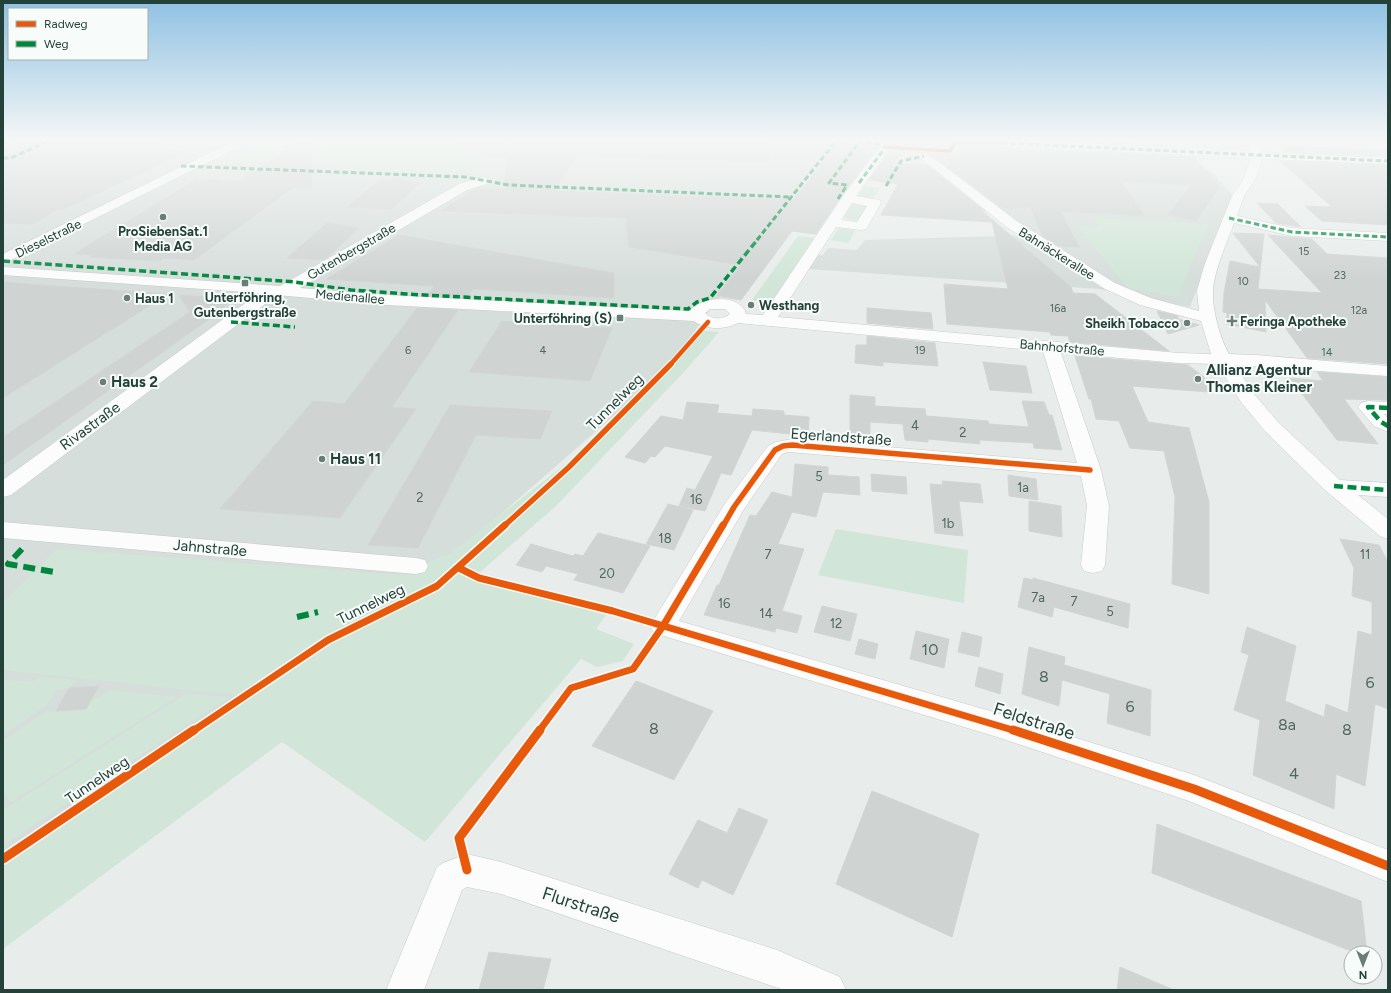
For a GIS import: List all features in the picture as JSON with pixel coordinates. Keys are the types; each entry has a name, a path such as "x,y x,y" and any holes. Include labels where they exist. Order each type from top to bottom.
{"street":[{"name":"Dieselstraße","path":"3,260 150,187"},
{"name":"Gutenbergstraße","path":"279,290 462,187"},
{"path":"767,321 857,187"},
{"name":"Bahnäckerallee","path":"964,187 1012,225 1123,293 1158,306 1208,318"},
{"path":"1244,187 1238,196 1211,266 1206,291 1208,318 1222,358 1248,398 1271,426 1334,486 1388,531"},
{"path":"832,223 861,226 875,203 848,200"},
{"path":"1229,218 1292,232 1388,237"},
{"name":"Medienallee","path":"3,271 279,290 393,300 698,316 697,313 701,307 719,303 736,308 738,312 736,318"},
{"name":"Rivastraße","path":"3,490 279,290"},
{"name":"Bahnhofstraße","path":"736,318 1179,358 1222,358 1388,371"},
{"path":"1050,347 1090,470 1098,506 1093,565"},
{"path":"1388,408 1368,407 1381,422 1388,426"},
{"name":"Egerlandstraße","path":"663,626 734,507 774,450 783,446 1090,470"},
{"path":"1334,486 1388,490"},
{"name":"Jahnstraße","path":"3,530 416,566"},
{"name":"Feldstraße","path":"663,626 997,725 1187,787 1388,866"},
{"name":"Flurstraße","path":"405,990 449,880 455,873 468,870 501,878 777,968 827,990"}],"shaded area":[{"path":"3,187 801,187 665,371 446,562 239,695 3,851"},
{"path":"966,187 1226,187 1233,195 1190,307 1099,289 809,269 817,255 823,255 828,248 857,250 865,240 1032,235"}],"green space":[{"path":"863,187 880,188 874,198 858,196"},
{"path":"851,204 867,206 859,221 842,218"},
{"path":"1094,218 1209,224 1178,297 1127,287 1077,226 1099,227"},
{"path":"839,228 855,231 848,243 831,240"},
{"path":"798,236 814,238 771,303 752,300"},
{"path":"696,330 719,332 685,371 555,507 471,580 606,615 596,629 634,644 623,661 597,667 581,659 425,842 282,742 3,949 3,851 239,695 3,670 3,603 57,549 398,575 452,552 589,446 666,371"},
{"path":"836,529 968,550 964,603 818,575"},
{"path":"42,677 76,680 69,688 57,689 47,705 3,735 3,680 31,682"},
{"path":"111,690 176,697 11,802 3,792 3,741 45,712 85,709 90,701"},
{"path":"186,694 229,697 3,845 3,810"}],"building":[{"path":"3,187 110,187 62,210 58,209 33,224 3,223"},
{"path":"183,187 294,187 194,260 163,258 160,261 90,257 94,255 74,254"},
{"path":"371,187 415,187 392,209 347,207"},
{"path":"503,187 556,187 554,191 793,200 803,187 848,187 816,234 792,231 741,300 717,296 741,265 629,247 626,218 440,211 476,189 503,189"},
{"path":"896,187 955,187 985,211 982,211 1071,287 1073,293 1095,294 1169,351 1070,342 1068,336 1051,335 1050,332 947,324 944,284 1008,289 992,222 881,215"},
{"path":"975,187 1125,187 1145,216 1060,211 1079,247 1060,246 1043,236 1030,207 1004,209"},
{"path":"1189,187 1219,187 1196,221 1168,215"},
{"path":"1310,187 1388,187 1388,225 1322,221 1305,206 1332,207"},
{"path":"1257,203 1278,204 1301,227 1276,223"},
{"path":"327,223 359,228 323,260 287,258"},
{"path":"1233,233 1264,234 1258,289 1322,293 1268,235 1312,239 1327,254 1388,258 1388,364 1307,358 1265,300 1266,332 1226,324 1227,313 1223,312 1224,293 1230,261 1260,267"},
{"path":"399,235 614,273 614,298 473,289 467,298 427,296 434,286 326,279"},
{"path":"3,282 41,285 168,294 3,398"},
{"name":"Haus 2","path":"179,295 234,299 208,320 3,465 3,437 190,312"},
{"name":"Haus 11","path":"417,308 458,310 392,407 416,409 340,518 220,509 313,401 344,404"},
{"path":"867,308 931,313 933,329 867,323"},
{"path":"1157,311 1178,316 1178,319 1199,325 1168,334"},
{"path":"502,321 612,328 590,381 469,372"},
{"path":"867,336 935,343 938,366 883,362 883,366 855,363 856,345 867,345"},
{"path":"1075,356 1188,365 1204,377 1208,392 1132,386 1148,422 1189,428 1209,502 1209,594 1172,584 1175,497 1164,451 1130,448 1119,421 1096,419 1091,399 1089,399"},
{"path":"983,362 1026,366 1032,393 990,390"},
{"path":"1317,372 1388,377 1388,400 1344,399 1378,444 1337,440 1290,378 1323,381"},
{"path":"850,395 875,397 875,406 925,409 926,416 988,421 989,424 1029,427 1022,401 1044,402 1049,415 1052,415 1062,450 1034,448 1033,443 979,440 980,444 928,439 928,442 905,440 903,424 870,422 870,437 850,435"},
{"path":"687,402 719,405 717,413 752,416 753,409 784,411 784,415 809,417 808,436 752,430 731,475 721,473 705,511 679,506 687,488 695,490 713,456 665,446 655,457 651,456 645,463 625,457 661,416 683,420"},
{"path":"450,405 552,411 540,439 476,435 418,548 368,545"},
{"path":"795,464 828,467 828,475 859,477 860,495 823,492 816,517 792,512 778,544 804,549 782,611 802,616 797,633 776,628 775,632 704,615 750,515 756,516 772,492 792,497"},
{"path":"871,474 906,477 907,494 872,491"},
{"path":"1008,475 1036,479 1038,500 1009,496"},
{"path":"942,481 980,484 983,503 959,501 963,536 935,533 930,484 943,485"},
{"path":"1029,501 1061,506 1062,537 1029,531"},
{"path":"668,504 693,510 674,550 646,544"},
{"path":"598,533 650,546 623,593 574,580 578,574 546,566 542,572 516,565 531,544 573,556 575,554 583,556"},
{"path":"1340,539 1379,545 1388,562 1388,709 1375,704 1365,786 1336,774 1334,809 1253,775 1260,720 1234,710 1249,655 1241,652 1247,627 1296,646 1285,701 1324,717 1326,704 1348,713 1358,631 1372,635 1372,602 1352,596 1354,568"},
{"path":"1024,578 1033,580 1033,578 1130,604 1128,628 1054,607 1052,617 1018,607"},
{"path":"822,606 857,614 850,641 814,632"},
{"path":"916,631 949,639 944,668 910,659"},
{"path":"962,632 982,637 979,657 958,652"},
{"path":"859,639 878,644 875,659 855,654"},
{"path":"1029,647 1065,657 1064,665 1151,690 1150,736 1107,723 1110,694 1062,680 1059,706 1022,694"},
{"path":"979,667 1003,674 1000,694 975,686"},
{"path":"636,681 713,711 674,780 592,746"},
{"path":"99,686 86,709 56,711 69,688"},
{"path":"872,791 979,834 952,937 836,884"},
{"path":"739,808 768,820 733,895 702,880 698,888 669,874 698,820 727,833"},
{"path":"1157,824 1361,901 1366,945 1343,945 1343,948 1152,873"},
{"path":"489,952 551,959 543,990 479,990"},
{"path":"1120,967 1174,990 1117,990"}],"marked path":[{"path":"564,187 790,197"},
{"path":"3,261 295,282 351,290 406,294 688,309 697,302 710,298 799,187"},
{"path":"838,199 845,187"},
{"path":"1229,218 1292,232 1388,237"},
{"path":"231,322 295,327"},
{"path":"1388,408 1368,407 1381,422 1388,426"},
{"path":"1334,486 1388,490"},
{"path":"22,549 8,564 54,572"},
{"path":"297,617 318,612"}],"cycle path":[{"name":"Tunnelweg","path":"3,859 328,640 437,586 569,467 665,371 708,322"},
{"path":"467,870 459,838 571,688 633,669 663,626 734,507 775,450 783,446 792,445 1090,470"},
{"path":"459,568 479,578 613,611 997,725 1194,789 1388,866"}],"place":[{"name":"ProSiebenSat.1 Media AG","path":"163,217"},
{"name":"Unterföhring, Gutenbergstraße","path":"245,283"},
{"name":"Haus 1","path":"127,298"},
{"name":"Westhang","path":"751,305"},
{"name":"Unterföhring (S)","path":"620,318"},
{"name":"Feringa Apotheke","path":"1232,321"},
{"name":"Sheikh Tobacco","path":"1187,323"},
{"name":"Allianz Agentur Thomas Kleiner","path":"1198,379"},
{"name":"Haus 2","path":"103,382"},
{"name":"Haus 11","path":"322,459"}]}
